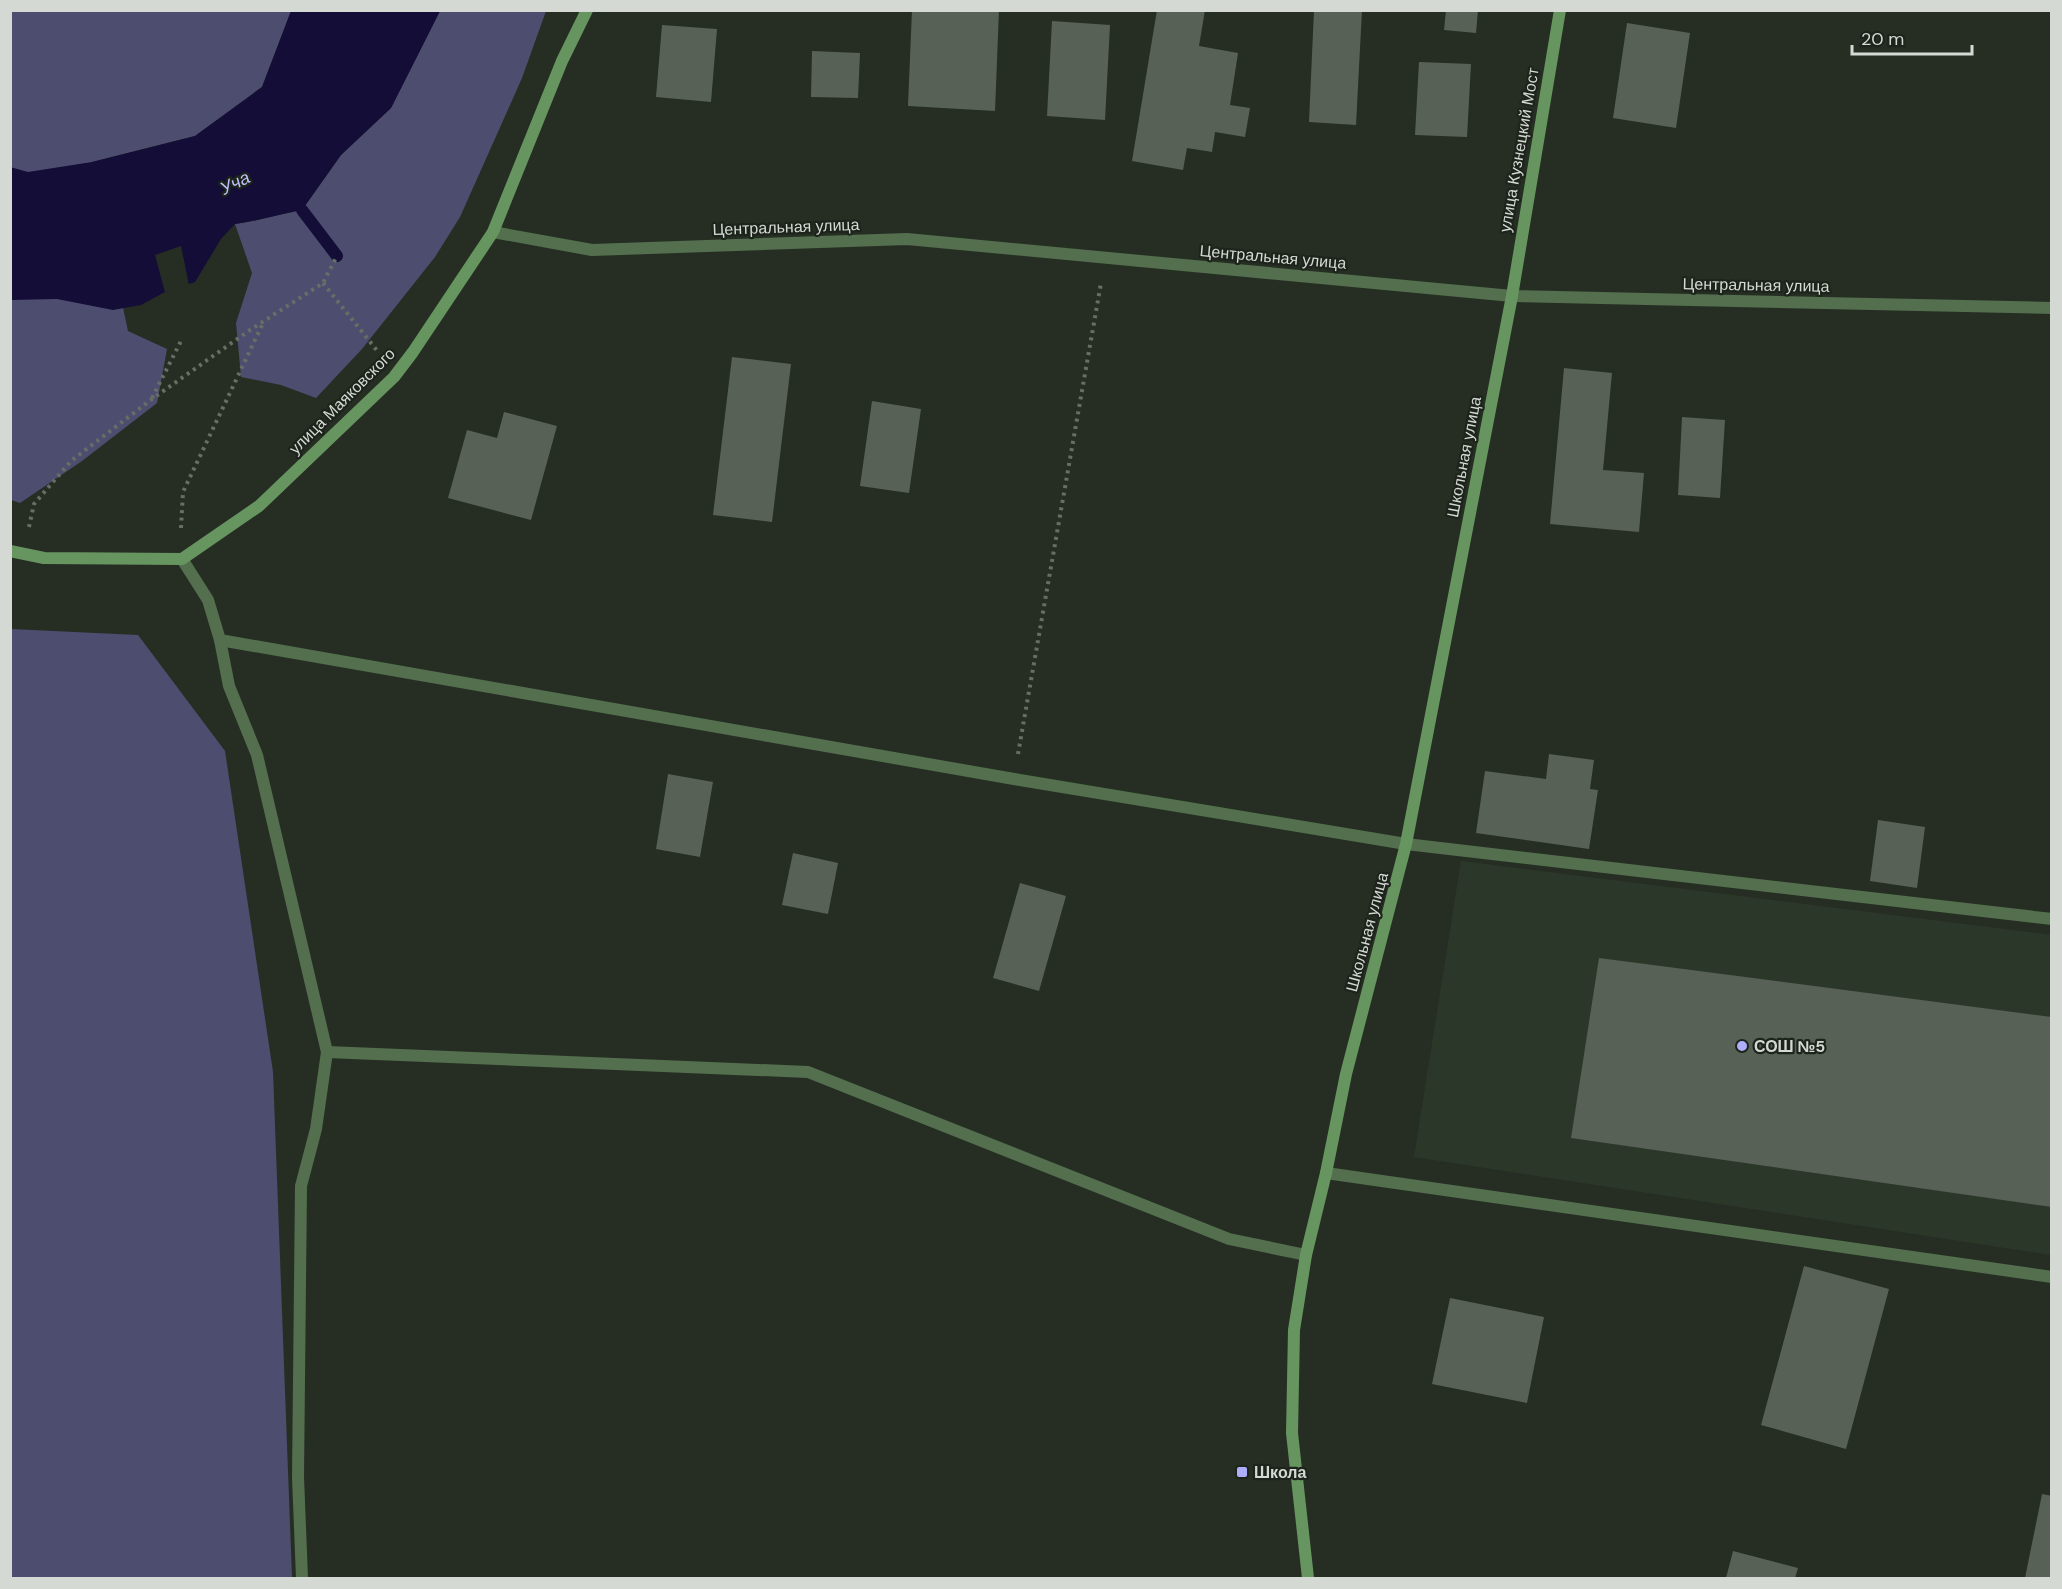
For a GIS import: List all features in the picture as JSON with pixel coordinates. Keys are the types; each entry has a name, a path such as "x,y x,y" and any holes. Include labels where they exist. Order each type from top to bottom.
{"street":[{"name":"улица Маяковского","path":"182,559 259,506 394,377 413,352 493,232 562,61 587,10"},
{"name":"улица Кузнецкий Мост","path":"1512,296 1560,10"},
{"name":"Центральная улица","path":"493,232 592,250 907,239 1512,296 2052,309"},
{"name":"Школьная улица","path":"1308,1578 1292,1433 1294,1330 1306,1255 1326,1173 1346,1074 1406,844 1512,296"},
{"path":"10,551 44,558 182,559 208,600 220,640 229,686 257,755 327,1052 316,1129 301,1186 298,1478 302,1578"},
{"path":"220,640 1014,779 1406,844 2052,919"},
{"path":"327,1052 808,1072 1229,1239 1306,1255"},
{"path":"1326,1173 2052,1277"}],"path":[{"path":"27,536 34,504 71,461 152,399 323,283 337,256"},
{"path":"1014,779 1106,258"},
{"path":"323,283 379,353"},
{"path":"182,559 183,492 264,321"},
{"path":"152,399 181,341"}],"shaded area":[{"path":"11,11 291,11 262,87 195,136 92,162 128,331 167,349 157,403 82,461 20,503 11,500"},
{"path":"440,11 546,11 522,78 460,217 435,257 362,349 316,398 281,385 241,377 236,323 252,273 235,224 302,210 341,155 391,108"},
{"path":"11,629 138,635 225,751 273,1072 292,1578 11,1578"},
{"name":"СОШ №5","path":"1461,861 2051,935 2051,1255 1414,1157"}],"water":[{"name":"Уча","path":"291,11 440,11 391,108 341,155 302,210 235,224 221,239 195,282 165,292 141,305 113,310 57,299 11,300 10,167 28,172 92,162 195,136 262,87"}],"pier":[{"path":"181,246 189,285 165,292 155,255"}],"building":[{"path":"912,10 999,10 995,111 908,106"},
{"path":"1157,10 1205,10 1199,46 1238,53 1230,105 1250,108 1245,137 1215,132 1212,152 1187,148 1183,170 1132,161"},
{"path":"1314,10 1362,10 1356,125 1309,122"},
{"path":"1446,10 1478,10 1476,33 1444,30"},
{"path":"1052,21 1110,25 1105,120 1047,116"},
{"path":"1627,23 1690,33 1676,128 1613,118"},
{"path":"662,25 717,29 711,102 656,97"},
{"path":"812,51 860,53 858,98 811,97"},
{"path":"1419,62 1471,64 1467,137 1415,135"},
{"path":"732,357 791,364 772,522 713,515"},
{"path":"1564,368 1612,373 1603,470 1644,473 1639,532 1550,524"},
{"path":"872,401 921,409 909,493 860,486"},
{"path":"504,412 557,426 531,520 448,498 467,430 497,438"},
{"path":"1682,417 1725,420 1720,498 1678,495"},
{"path":"1549,754 1594,760 1590,789 1598,790 1589,849 1476,833 1485,771 1546,779"},
{"path":"668,774 713,782 700,857 656,849"},
{"path":"1878,820 1925,827 1917,888 1870,881"},
{"path":"793,853 838,863 828,914 782,905"},
{"path":"1020,883 1066,896 1039,991 993,978"},
{"path":"1599,958 2052,1017 2052,1207 1571,1138"},
{"path":"1804,1266 1889,1289 1846,1449 1761,1425"},
{"path":"1450,1298 1544,1317 1527,1403 1432,1384"},
{"path":"2042,1494 2052,1496 2052,1578 2025,1578"},
{"path":"1733,1551 1798,1568 1795,1578 1726,1578"}],"waterway":[{"path":"302,210 337,256"}],"place":[{"name":"СОШ №5","path":"1742,1046"},
{"name":"Школа","path":"1242,1472"}]}
